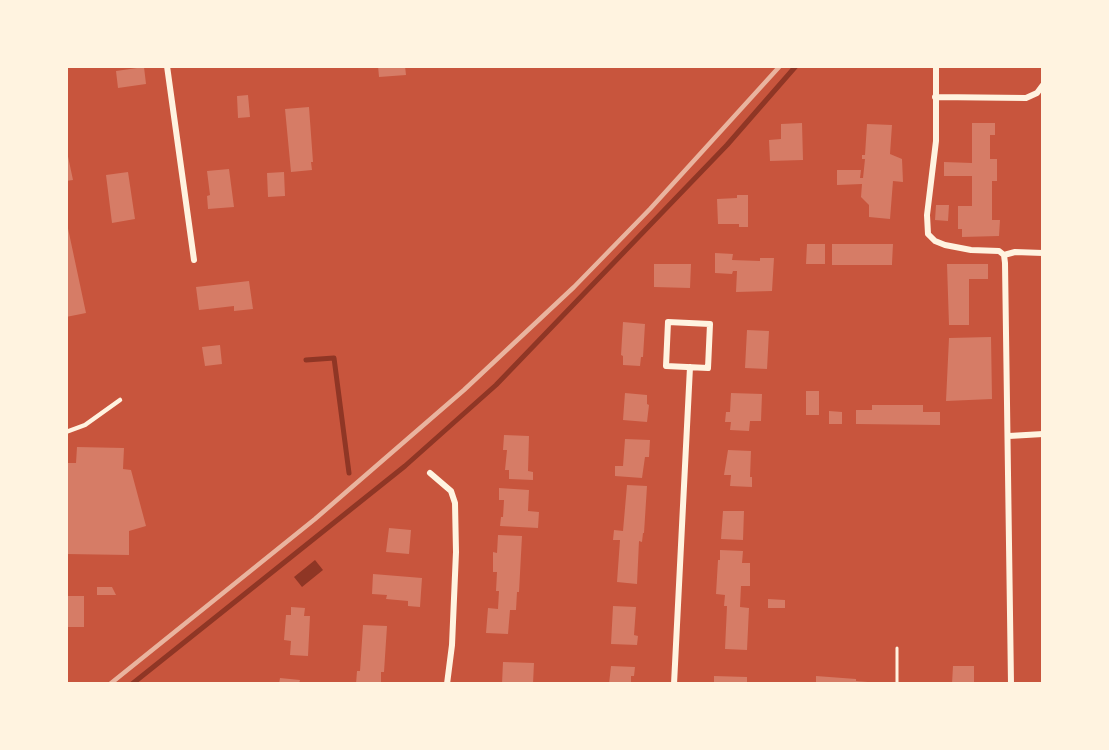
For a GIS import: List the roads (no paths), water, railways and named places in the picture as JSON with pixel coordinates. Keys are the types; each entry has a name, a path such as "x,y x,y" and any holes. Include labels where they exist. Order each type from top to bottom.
{"street":[{"path":"167,66 194,260"},
{"path":"936,66 936,141 927,215 928,234 935,241 945,245 999,251 1004,255 1009,436 1011,684"},
{"path":"936,97 1026,98 1037,93 1043,84"},
{"path":"1004,255 1015,252 1043,252"},
{"path":"668,322 710,324 708,368 690,367 666,366 668,322"},
{"path":"674,684 690,367"},
{"path":"1009,436 1043,434"},
{"path":"430,472 451,491 455,503 456,552 452,645 447,684"}],"lane":[{"path":"66,432 86,425 120,400"}],"waterway":[{"path":"132,684 405,466 496,385 727,145 796,66"},
{"path":"306,360 334,358 349,473"}],"railway":[{"path":"110,684 315,519 464,390 574,287 650,209 780,66"}]}
